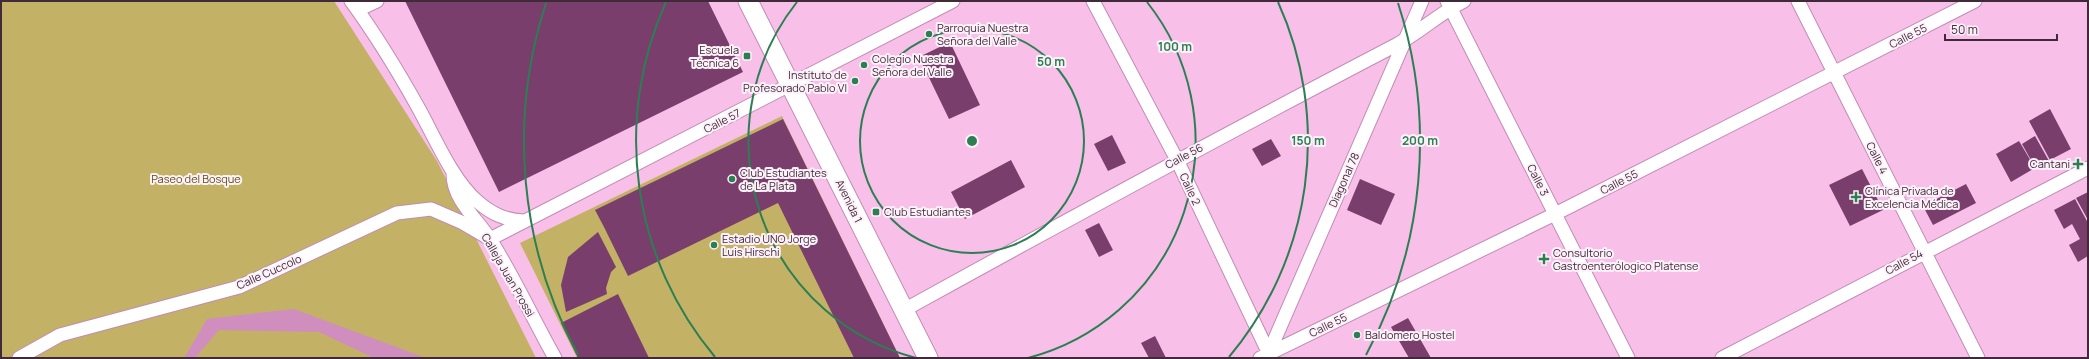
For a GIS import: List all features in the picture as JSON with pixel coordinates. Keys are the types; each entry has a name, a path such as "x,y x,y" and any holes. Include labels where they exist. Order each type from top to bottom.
{"main road":[{"name":"Avenida 1","path":"748,1 792,85 928,358"}],"street":[{"path":"355,6 377,1"},
{"name":"Calle 57","path":"490,239 953,1"},
{"name":"Calle 2","path":"1093,1 1177,160 1266,357"},
{"name":"Diagonal 78","path":"1266,357 1422,1"},
{"name":"Calle 56","path":"904,310 1177,160 1405,40 1449,4 1464,1"},
{"name":"Calle 4","path":"1798,1 1978,358"},
{"name":"Calle 55","path":"1266,357 1835,74 1975,1"},
{"name":"Calle 3","path":"1449,4 1628,358"},
{"name":"Calleja Juan Prossi","path":"355,6 416,104 452,170 476,200 492,213 508,220 524,222"},
{"name":"Calle 54","path":"1722,358 2088,168"},
{"name":"Calleja Juan Prossi","path":"452,170 453,182 458,193 469,213 490,239 555,358"},
{"name":"Calle Cuccolo","path":"19,358 60,335 239,287 397,213 431,209 461,222 490,239"}],"green space":[{"name":"Paseo del Bosque","path":"1,1 334,1 437,161 536,358 1,358"},
{"name":"Estadio UNO Jorge Luis Hirschi","path":"782,116 900,358 577,358 520,243"}],"shaded area":[{"path":"294,309 426,358 374,358 319,332 219,330 195,358 184,358 207,319"}],"building":[{"path":"405,1 708,1 743,72 499,192"},
{"path":"950,42 980,105 949,119 919,57"},
{"path":"2050,109 2071,149 2050,160 2029,121"},
{"path":"783,119 900,358 854,358 778,203 628,276 595,210"},
{"path":"1112,135 1126,163 1108,171 1094,144"},
{"path":"2035,136 2049,161 2036,169 2022,144"},
{"path":"1271,139 1281,156 1262,166 1252,149"},
{"path":"2019,141 2035,168 2011,182 1996,154"},
{"path":"1011,160 1025,187 965,219 951,192"},
{"name":"Clínica Privada de Excelencia Médica","path":"1862,169 1883,210 1850,226 1829,185"},
{"path":"1360,179 1395,194 1381,225 1347,210"},
{"path":"1966,184 1976,203 1933,225 1923,206"},
{"path":"2088,192 2088,220 2076,198"},
{"path":"2075,199 2088,223 2088,256 2078,262 2069,245 2080,239 2072,224 2064,229 2054,210"},
{"path":"1099,223 1113,250 1099,257 1085,230"},
{"path":"598,232 616,267 611,272 606,288 607,294 566,312 561,285 568,257"},
{"path":"618,294 649,358 578,358 561,323"},
{"path":"1408,318 1431,358 1409,358 1391,327"},
{"path":"1155,336 1166,358 1149,358 1141,343"}],"place":[{"name":"Parroquia Nuestra Señora del Valle","path":"929,34"},
{"name":"Escuela Técnica 6","path":"747,56"},
{"name":"Colegio Nuestra Señora del Valle","path":"864,65"},
{"name":"Instituto de Profesorado Pablo VI","path":"855,81"},
{"name":"Cantani","path":"2078,164"},
{"name":"Club Estudiantes de La Plata","path":"732,179"},
{"name":"Clínica Privada de Excelencia Médica","path":"1856,197"},
{"name":"Club Estudiantes","path":"876,212"},
{"name":"Estadio UNO Jorge Luis Hirschi","path":"714,245"},
{"name":"Consultorio Gastroenterólogico Platense","path":"1544,259"},
{"name":"Baldomero Hostel","path":"1357,335"}]}
